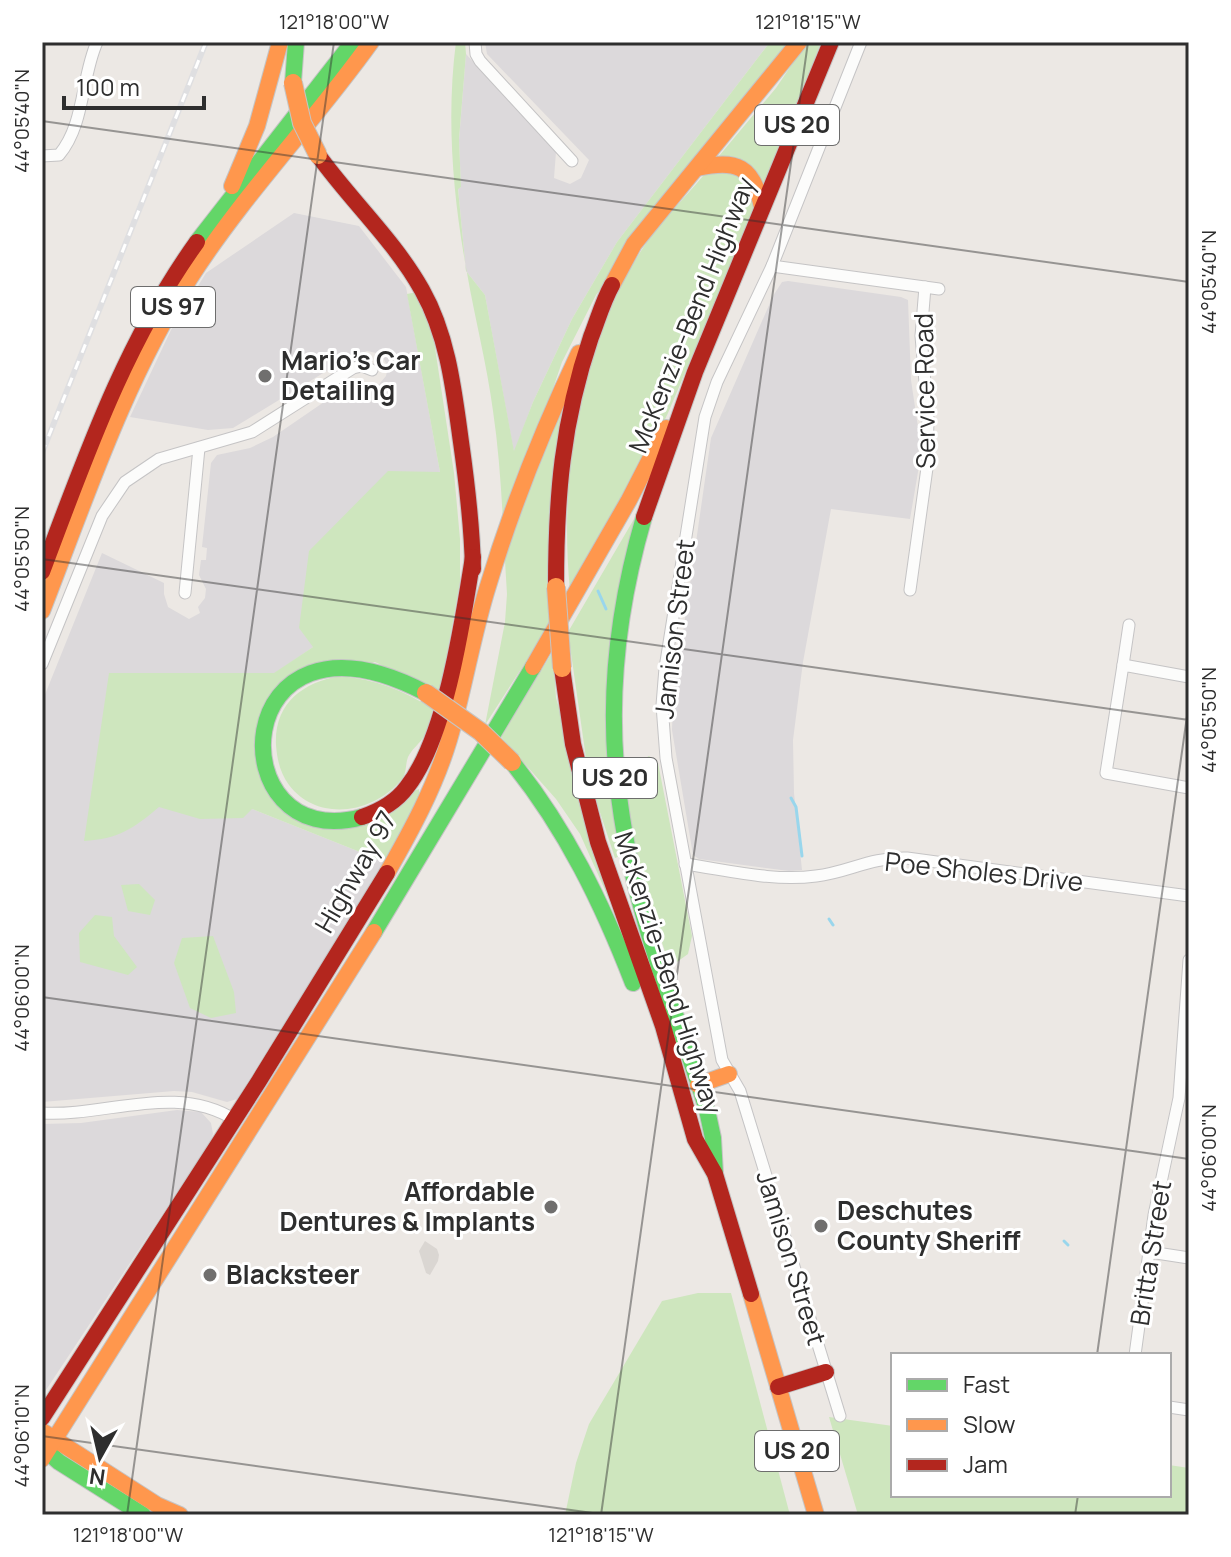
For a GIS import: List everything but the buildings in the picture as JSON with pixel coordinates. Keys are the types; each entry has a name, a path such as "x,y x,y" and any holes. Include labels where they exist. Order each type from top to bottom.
{"main road":[{"path":"223,208 257,126 280,42"},
{"path":"296,42 293,83 302,123 318,155 404,262 432,312 443,342 467,489 473,557 467,667"},
{"name":"US 97","path":"42,572 113,389 145,323 180,266 353,42"},
{"name":"US 97","path":"42,611 118,415 183,291 236,216 320,114 371,42"},
{"name":"McKenzie-Bend Highway","path":"799,42 634,244 605,298 583,361 565,430 556,513 556,587 562,668 573,744 589,811 663,1026 695,1139 715,1174 816,1515"},
{"name":"McKenzie-Bend Highway","path":"715,1174 713,1136 636,888 620,809 612,734 613,662 627,576 647,501 692,379 831,42"},
{"path":"697,168 728,163 745,169 755,180 762,207"},
{"name":"Highway 97","path":"45,1445 291,1046 315,993 411,831 447,745 478,619 508,525 555,404 605,298"},
{"name":"Highway 97","path":"42,1418 394,900 574,598 692,379"},
{"path":"473,557 461,636 447,692 424,760 407,789 386,809 360,820 344,822 309,816 289,805 275,789 262,745 264,727 274,703 297,680 326,667 363,667 401,679 426,693 464,719 512,762 556,817 590,879 695,1139"},
{"path":"698,1085 729,1074"},
{"path":"778,1387 826,1372"},
{"path":"45,1445 59,1462 143,1515"},
{"path":"45,1445 180,1515"}],"street":[{"path":"42,156 59,155 66,147 84,96 90,60 97,42"},
{"name":"Jamison Street","path":"840,1416 740,1091 722,1060 662,731 665,668 705,417 717,382 772,266 861,42"},
{"path":"474,44 480,61 572,161"},
{"path":"772,266 939,289"},
{"name":"Service Road","path":"910,590 927,468 928,418 921,336 925,287"},
{"path":"42,664 102,516 125,482 159,459 252,432 353,368 362,366 372,370"},
{"path":"185,593 199,448"},
{"path":"1129,625 1106,773 1189,788"},
{"path":"1123,665 1189,677"},
{"name":"Poe Sholes Drive","path":"685,864 796,878 819,876 872,860 907,858 1189,896"},
{"name":"Britta Street","path":"1135,1353 1154,1215 1179,1098 1189,960"},
{"path":"42,1113 148,1102 186,1102 209,1107 242,1125"},
{"path":"1150,1252 1189,1258"}],"shaded area":[{"path":"485,42 770,42 617,242 572,319 533,402 514,453 485,295 466,271 458,188 461,187 459,140 466,54 556,152 554,178 570,184 581,178 589,160 487,54"},
{"path":"294,213 359,226 406,287 440,472 309,551 313,647 274,674 242,805 385,862 237,1099 227,1102 192,1092 174,1091 42,1102 42,702 102,553 164,583 168,607 189,619 200,613 198,607 205,598 206,589 199,575 201,560 206,560 207,548 202,547 211,463 217,455 250,448 273,437 343,389 357,383 375,389 386,376 388,367 381,354 367,351 338,364 233,428 208,430 130,417 171,330 206,273"},
{"path":"782,282 908,300 911,380 919,434 919,466 910,519 831,509 803,662 793,740 794,793 802,870 789,871 699,859 693,855 672,730 673,702 711,438 773,296"},
{"path":"177,1110 201,1112 211,1123 213,1134 210,1142 42,1396 42,1124 81,1123"},
{"path":"425,1241 437,1249 439,1255 430,1275 426,1273 419,1251"}],"green space":[{"path":"456,42 465,42 466,54 459,139 461,187 458,189 465,262 452,158"},
{"path":"770,42 788,42 596,295 562,362 548,403 574,360 556,615 485,725 505,622 507,594 496,434 467,272 485,295 514,451 572,319 617,242"},
{"path":"807,42 821,42 767,185 719,156 776,88"},
{"path":"712,170 742,173 757,203 668,413 630,493 570,591 567,548 571,459 588,371 602,329 619,289 641,251 703,176"},
{"path":"417,292 432,328 454,473 460,539 460,582 440,693 375,662 274,692 261,768 323,828 419,789 419,797 385,862 252,809 243,818 200,819 159,807 124,832 84,841 109,673 274,673 313,647 299,628 309,551 388,471 440,472 407,294"},
{"path":"634,519 625,567 620,856 615,858 589,779 568,632"},
{"path":"553,651 556,698 609,899 580,834 556,799 501,737"},
{"path":"339,676 388,686 433,709 425,735 408,757 401,780 390,791 361,806 330,809 301,797 289,785 278,761 276,745 280,718 293,698 313,684"},
{"path":"649,756 658,763 692,936 688,954 670,967 642,872 627,800 625,775 635,764"},
{"path":"139,884 155,900 150,915 128,911 121,885"},
{"path":"95,915 112,917 114,936 137,967 128,975 80,962 79,933"},
{"path":"213,936 234,992 236,1013 211,1018 190,1008 174,963 182,938"},
{"path":"698,1293 731,1293 790,1515 565,1515 576,1463 589,1424 662,1301"},
{"path":"829,1417 891,1426 891,1497 1171,1497 1171,1465 1189,1468 1189,1515 858,1515"}],"waterway":[{"path":"598,591 606,609"},
{"path":"791,798 796,807 802,856"},
{"path":"829,919 833,925"},
{"path":"1064,1241 1068,1245"}],"railway":[{"path":"42,453 206,42"}],"traffic: fast":[{"path":"293,83 296,42"},
{"path":"197,242 353,42"},
{"path":"644,517 621,618 616,667 614,715 621,812 630,862 650,938 707,1110 713,1138 715,1174"},
{"path":"374,932 533,667"},
{"path":"362,817 315,819 283,800 266,767 264,730 279,696 311,673 359,670 426,693"},
{"path":"512,762 566,840 609,924 633,983"},
{"path":"42,1447 59,1462 143,1515"}],"traffic: slow":[{"path":"232,186 257,126 280,42"},
{"path":"42,611 108,441 166,317 232,218 371,42"},
{"path":"612,285 634,244 799,42"},
{"path":"293,83 302,123 318,155"},
{"path":"697,168 723,165 741,169 754,182 762,207"},
{"path":"387,873 437,775 497,556 529,468 579,353"},
{"path":"533,667 629,500 666,428"},
{"path":"556,587 562,668"},
{"path":"426,693 481,732 512,762"},
{"path":"42,1459 374,932"},
{"path":"698,1085 729,1074"},
{"path":"751,1294 816,1515"},
{"path":"42,1431 157,1505 180,1515"}],"traffic: jam":[{"path":"644,517 695,372 831,42"},
{"path":"318,155 411,272 438,326 456,403 469,505 473,569"},
{"path":"42,572 91,444 128,360 171,280 197,242"},
{"path":"556,587 559,491 567,430 581,368 612,285"},
{"path":"362,817 398,797 421,766 451,677 473,557"},
{"path":"562,668 573,744 598,842 663,1026 695,1139 715,1174 751,1294"},
{"path":"42,1418 259,1081 387,873"},
{"path":"778,1387 826,1372"}],"place":[{"name":"Mario's Car Detailing","path":"265,376"},
{"name":"Affordable Dentures & Implants","path":"551,1207"},
{"name":"Deschutes County Sheriff","path":"821,1226"},
{"name":"Blacksteer","path":"210,1275"}]}
